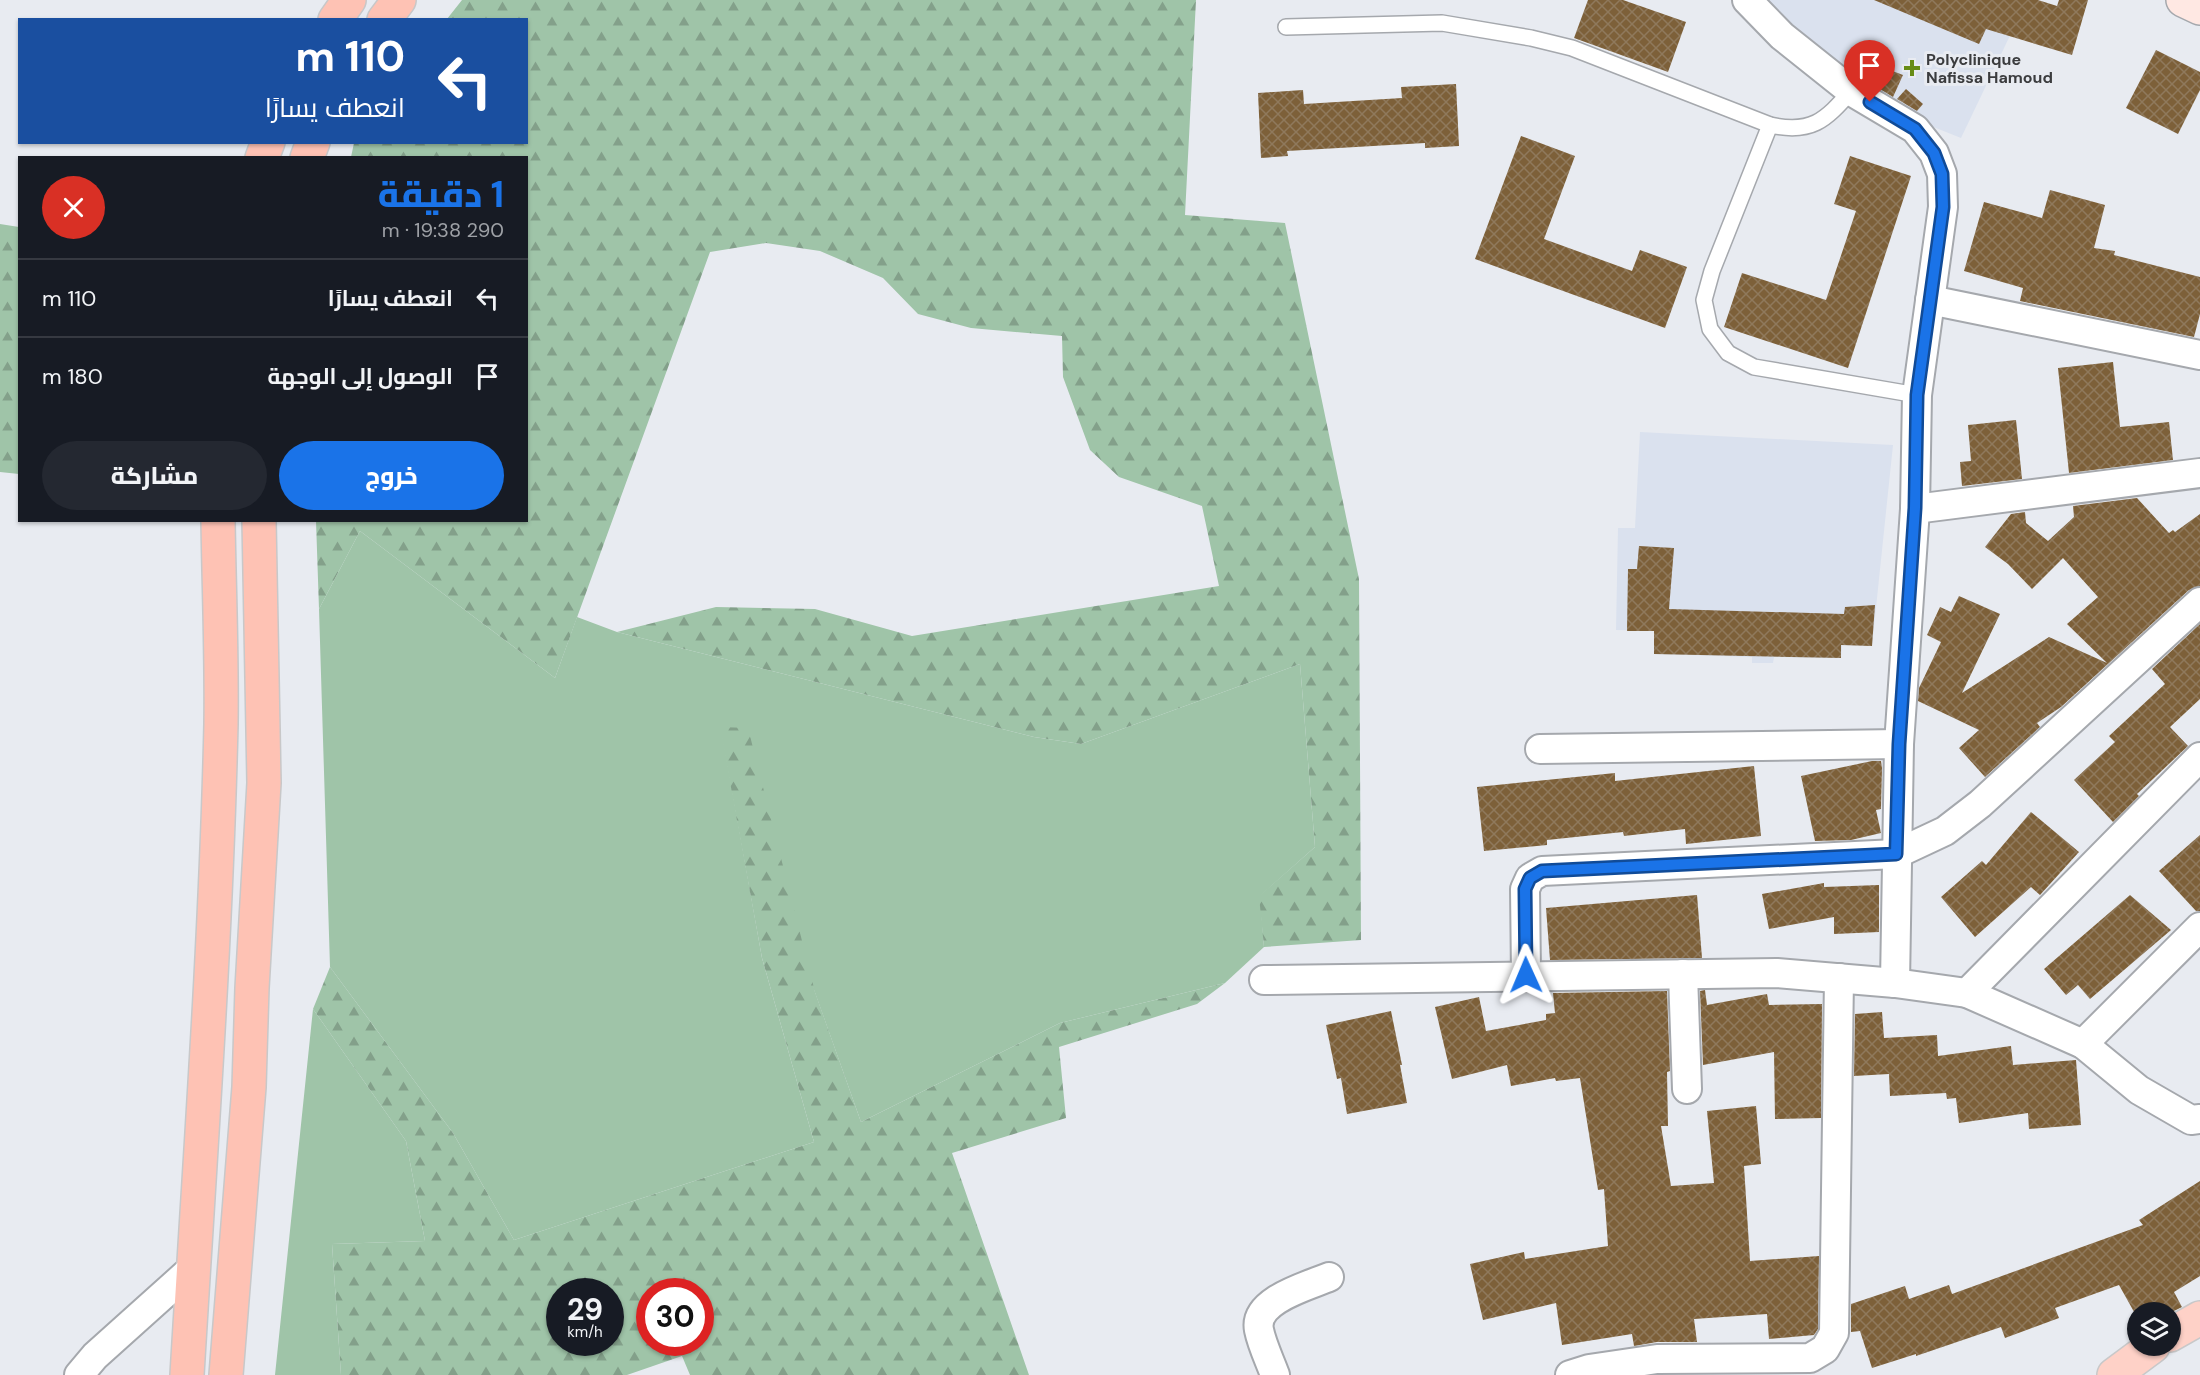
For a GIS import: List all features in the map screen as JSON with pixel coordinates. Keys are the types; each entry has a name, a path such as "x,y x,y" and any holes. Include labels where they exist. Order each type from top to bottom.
{"highway":[{"path":"336,18 349,0"},
{"path":"386,18 399,0"},
{"path":"187,1375 211,993 218,826 221,722 218,522"},
{"path":"226,1375 249,1087 252,988 264,783 259,522"}],"main road":[{"path":"2184,0 2200,8"},
{"path":"2181,1328 2200,1317"},
{"path":"2114,1375 2140,1356"}],"street":[{"path":"1747,0 1782,36 1851,91 1915,129 1934,153 1942,174 1943,207 1917,395 1915,508 1899,744 1895,982"},
{"path":"1930,300 2200,355"},
{"path":"1915,508 2200,473"},
{"path":"1526,975 1525,889 1530,878 1542,871 1896,854 1945,831 1980,804 2200,602"},
{"path":"1540,749 1899,744"},
{"path":"1967,993 2200,757"},
{"path":"2083,1044 2200,927"},
{"path":"1264,980 1777,973 1895,982 1967,993 2083,1044 2139,1090 2191,1120 2200,1119"},
{"path":"1683,974 1687,1089"},
{"path":"1570,1375 1589,1369 1657,1359 1810,1358 1825,1349 1834,1333 1839,978"},
{"path":"79,1375 118,1334 193,1268"},
{"path":"1275,1375 1258,1328 1260,1315 1268,1304 1329,1277"}],"lane":[{"path":"1286,27 1442,24 1531,38 1572,48 1770,125 1787,129 1806,128 1821,121 1832,113 1851,91"},
{"path":"1770,125 1712,271 1704,300 1710,329 1728,353 1754,367 1917,395"}],"shaded area":[{"name":"Polyclinique Nafissa Hamoud","path":"1767,0 2027,0 1961,138 1846,92 1812,45"},
{"path":"1640,432 1893,445 1872,646 1842,645 1841,658 1774,657 1773,663 1752,663 1752,657 1654,654 1654,631 1616,630 1618,528 1635,528"}],"green space":[{"path":"462,0 1196,0 1185,215 1285,223 1359,579 1361,940 1264,947 1259,896 1315,847 1300,664 1081,744 1034,737 617,632 716,607 815,609 912,636 1219,586 1202,506 1119,477 1090,450 1063,377 1062,336 971,328 918,314 883,278 820,251 766,243 710,252 555,678 360,531 319,609 316,522 528,522 528,156 351,156 354,144 528,144 528,18 448,18"},
{"path":"0,224 18,227 18,474 0,472"},
{"path":"360,531 555,678 577,617 617,632 1034,737 1081,744 1300,664 1315,847 1260,896 1264,947 1225,983 1060,1023 861,1122 721,728 762,958 814,1142 514,1240 453,1133 330,967 319,609"},
{"path":"720,727 748,728 815,992 861,1122 1060,1023 1225,983 1197,1004 1059,1047 1066,1118 952,1153 1029,1375 690,1375 682,1356 627,1375 341,1375 332,1244 425,1241 406,1141 313,1009 330,967 453,1133 514,1240 814,1142 762,958"},
{"path":"313,1009 406,1141 425,1241 332,1244 341,1375 275,1375"}],"building":[{"path":"1588,0 1623,0 1686,22 1668,72 1574,38"},
{"path":"1874,0 2038,0 2057,6 2059,0 2088,0 2072,55 1986,29 1979,44"},
{"path":"2156,50 2200,72 2200,90 2178,134 2126,108"},
{"path":"1877,65 1903,75 1893,97 1870,83"},
{"path":"1456,84 1459,146 1425,148 1425,143 1287,151 1288,156 1261,158 1258,93 1303,90 1304,104 1402,98 1401,87"},
{"path":"1906,89 1923,104 1917,111 1897,99"},
{"path":"1521,136 1575,156 1544,239 1632,271 1640,250 1687,267 1665,328 1475,259"},
{"path":"1850,156 1911,176 1848,368 1724,327 1742,273 1826,300 1856,211 1834,204"},
{"path":"2050,190 2105,205 2094,248 2115,251 2114,255 2200,277 2200,314 2194,337 2020,301 2023,288 1964,271 1984,202 2042,218"},
{"path":"2113,362 2120,427 2169,422 2173,460 2069,473 2058,368"},
{"path":"2016,420 2022,479 1962,486 1960,462 1971,461 1968,425"},
{"path":"2137,498 2169,533 2173,530 2175,532 2200,514 2200,586 2189,590 2061,707 2037,723 2040,727 1985,777 1959,748 1979,730 1918,701 1919,688 1941,642 1927,635 1940,607 1951,612 1959,596 2000,614 1962,693 2049,637 2107,663 2067,624 2098,597 2063,558 2032,589 2008,564 1985,547 2011,514 2025,512 2026,523 2048,541 2074,517 2073,506"},
{"path":"1639,546 1674,548 1669,609 1844,614 1845,607 1875,605 1872,646 1841,645 1841,658 1654,654 1654,631 1627,631 1628,569 1637,569"},
{"path":"2200,624 2200,699 2170,727 2188,746 2137,794 2139,796 2113,822 2074,780 2115,742 2109,736 2165,684 2152,669"},
{"path":"1881,761 1882,768 1881,809 1876,810 1881,833 1851,840 1815,841 1801,776"},
{"path":"1754,766 1761,836 1686,844 1685,829 1624,836 1623,832 1547,840 1547,845 1484,851 1477,787 1615,773 1615,781"},
{"path":"2031,812 2079,852 2040,895 2031,887 1975,937 1941,897 1982,861 1986,865"},
{"path":"2200,835 2200,911 2196,911 2159,871"},
{"path":"1824,883 1824,887 1879,885 1879,932 1834,934 1834,917 1769,929 1762,894"},
{"path":"1697,895 1702,958 1550,960 1546,908"},
{"path":"2130,895 2171,930 2090,999 2078,985 2066,995 2044,969"},
{"path":"1705,990 1707,1005 1767,994 1769,1005 1822,1004 1821,1118 1775,1119 1774,1052 1703,1065 1700,991"},
{"path":"1667,991 1670,1071 1667,1072 1668,1126 1661,1126 1671,1186 1714,1183 1707,1111 1756,1106 1761,1164 1744,1166 1750,1261 1819,1256 1818,1329 1814,1335 1769,1339 1767,1314 1694,1319 1697,1342 1657,1342 1634,1346 1632,1334 1562,1345 1556,1303 1483,1320 1470,1264 1524,1252 1525,1259 1608,1246 1604,1189 1598,1190 1580,1078 1556,1081 1555,1078 1511,1086 1507,1065 1452,1079 1435,1007 1479,997 1486,1031 1546,1020 1546,1014 1555,1013 1553,993"},
{"path":"1391,1011 1407,1103 1347,1114 1341,1078 1337,1079 1326,1025"},
{"path":"1882,1012 1884,1038 1937,1035 1938,1056 2011,1046 2013,1065 2076,1060 2081,1125 2029,1129 2028,1113 1959,1123 1956,1098 1947,1099 1946,1093 1890,1096 1889,1074 1854,1076 1855,1014"},
{"path":"2200,1181 2200,1276 2174,1292 2179,1302 2128,1302 2119,1285 2055,1308 2059,1318 2005,1338 2001,1327 1916,1356 1916,1354 1872,1368 1860,1331 1851,1332 1851,1304 1905,1286 1909,1299 1949,1285 1952,1294 2143,1225 2139,1220"}],"place":[{"name":"Polyclinique Nafissa Hamoud","path":"1912,68"}],"route":[{"path":"1526,975 1525,889 1530,878 1542,871 1896,854 1899,744 1915,508 1917,395 1943,207 1942,174 1934,153 1915,129 1870,102"}]}
